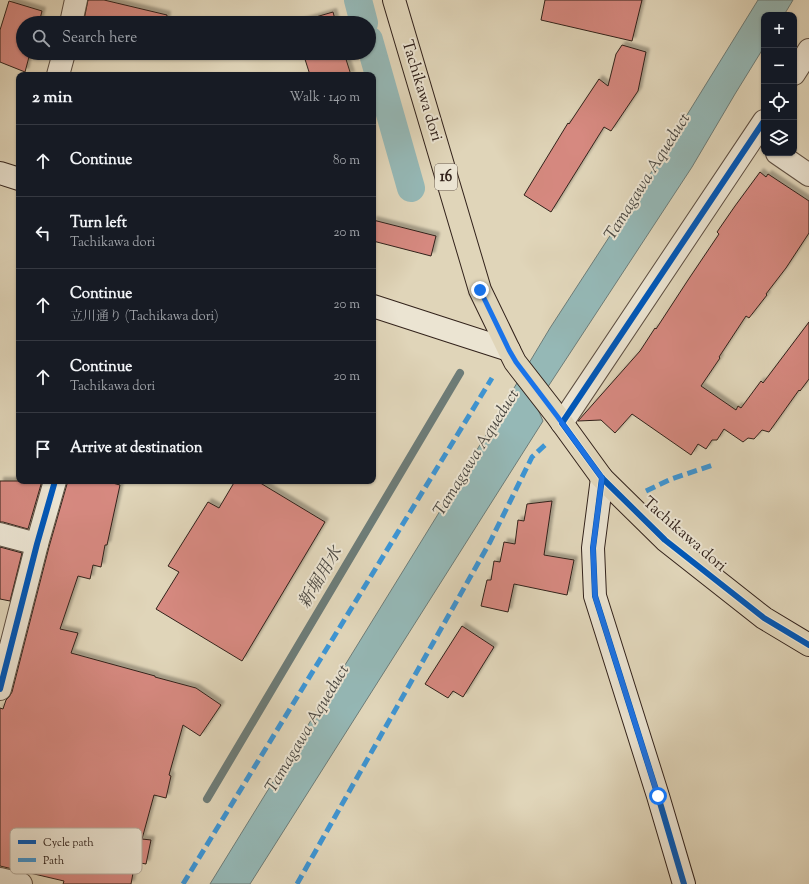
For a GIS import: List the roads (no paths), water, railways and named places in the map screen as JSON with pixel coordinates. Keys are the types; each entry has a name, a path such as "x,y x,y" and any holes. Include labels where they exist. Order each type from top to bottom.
{"main road":[{"name":"Tachikawa dori","path":"394,0 480,290 512,356"},
{"name":"16","path":"512,356 559,420"},
{"name":"Tachikawa dori","path":"559,420 602,478 665,540 764,618 809,644"}],"street":[{"path":"73,16 76,0"},
{"path":"797,69 809,50"},
{"path":"59,72 62,60"},
{"path":"559,420 761,134"},
{"path":"781,156 809,176"},
{"path":"0,173 16,178"},
{"path":"376,307 450,331 512,356"},
{"path":"602,478 593,548 595,596 684,884"},
{"path":"0,689 37,544 54,484"},
{"path":"0,534 37,544"},
{"path":"0,879 21,884"}],"water":[{"name":"Tamagawa Aqueduct","path":"758,0 793,0 786,12 761,12 761,52 692,167 536,405 543,421 250,884 210,884 448,498 550,328 656,165"}],"waterway":[{"path":"358,0 362,16"},
{"path":"375,60 411,188"},
{"name":"新堀用水","path":"207,799 460,373"}]}
